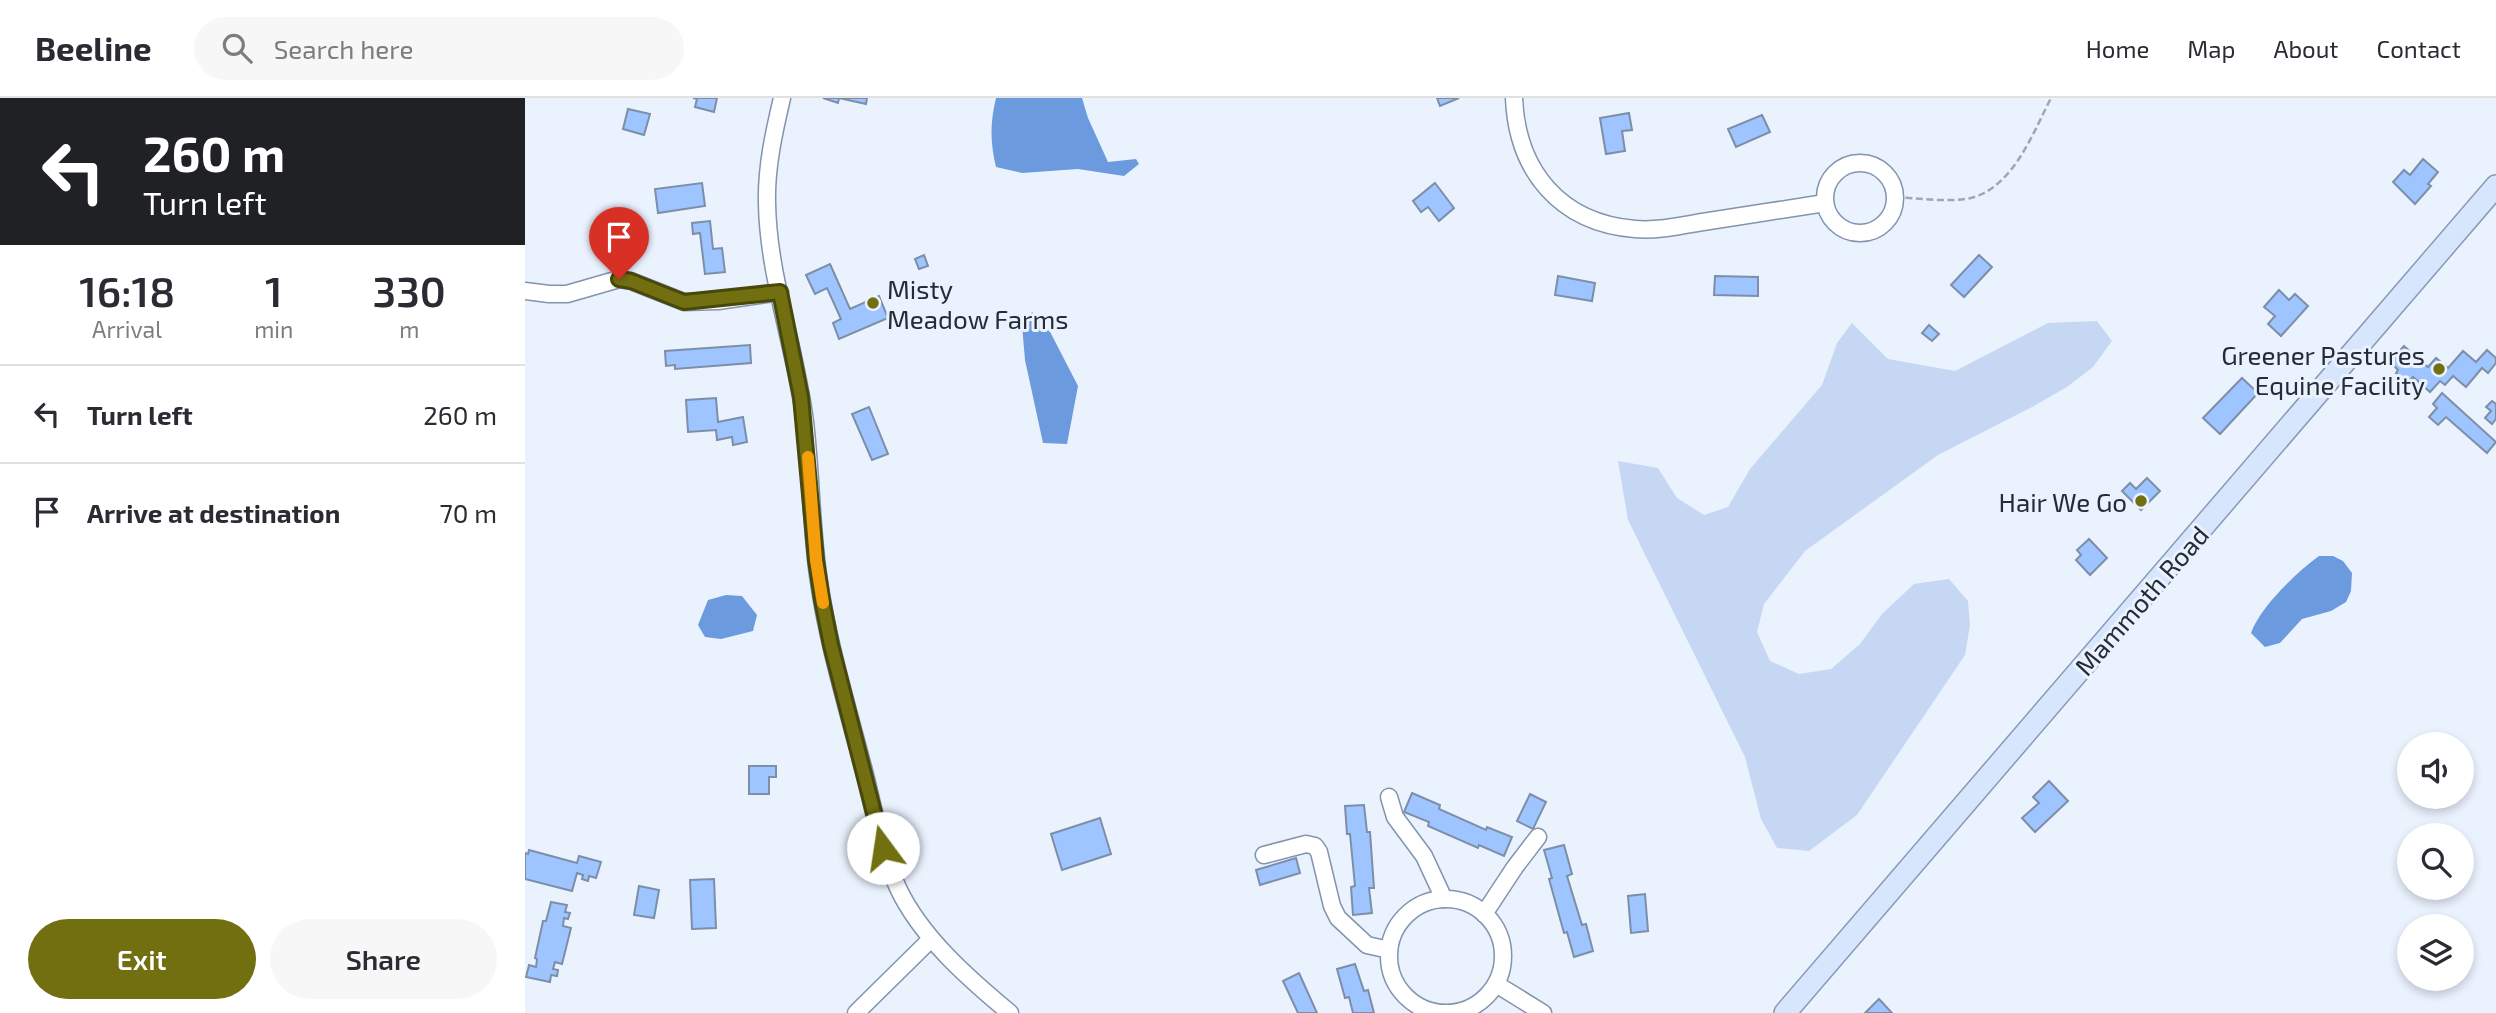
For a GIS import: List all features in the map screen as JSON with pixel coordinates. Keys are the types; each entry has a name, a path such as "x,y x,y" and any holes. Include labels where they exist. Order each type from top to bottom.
{"main road":[{"name":"Mammoth Road","path":"1785,1013 2496,186"}],"street":[{"path":"782,98 769,169 767,203 772,254 798,371 808,450 817,568 831,645 883,848 897,885 909,909 931,939 1010,1013"},
{"path":"1514,98 1518,135 1535,174 1553,195 1565,204 1602,223 1657,230 1825,203"},
{"path":"1857,163 1868,164 1887,176 1895,197 1889,219 1880,228 1858,234 1846,231 1836,224 1825,203 1825,192 1836,172 1857,163"},
{"path":"525,291 549,295 567,294 619,279 631,281 684,302 780,292"},
{"path":"1389,797 1395,817 1424,856 1444,899"},
{"path":"1484,914 1538,837"},
{"path":"1264,855 1306,844 1315,846 1338,918 1367,945 1389,950"},
{"path":"1444,899 1461,901 1484,914 1496,929 1503,951 1496,984 1482,1000 1462,1011 1430,1011 1411,1001 1397,985 1389,964 1389,950 1394,932 1408,914 1427,902 1444,899"},
{"path":"856,1013 931,939"},
{"path":"1496,984 1543,1013"}],"path":[{"path":"1895,197 1959,199 1982,195 2007,175 2051,98"}],"shaded area":[{"path":"2097,321 2112,341 2093,367 2067,387 2032,407 1938,455 1805,551 1764,604 1757,632 1770,661 1799,674 1831,669 1860,644 1882,614 1914,584 1949,579 1968,601 1970,625 1965,655 1857,815 1809,851 1777,848 1761,819 1745,757 1628,520 1618,461 1658,468 1677,498 1704,515 1728,507 1750,469 1822,385 1837,343 1852,323 1888,359 1955,371 2048,323"}],"water":[{"path":"996,98 1082,98 1108,162 1136,159 1139,164 1124,176 1078,169 1022,173 996,167 991,132"},
{"path":"1032,312 1045,322 1078,386 1067,444 1043,443 1025,360 1022,325"},
{"path":"2319,556 2333,556 2343,561 2352,573 2351,591 2346,602 2331,611 2302,619 2280,643 2265,647 2251,633 2262,612 2300,571"},
{"path":"726,595 742,596 757,615 753,631 721,639 705,637 698,625 708,600"}],"building":[{"path":"693,98 717,98 714,112 695,107 697,99"},
{"path":"823,98 839,98 838,103"},
{"path":"839,98 867,98 866,104"},
{"path":"1437,98 1459,98 1440,106"},
{"path":"628,109 650,114 644,135 623,129"},
{"path":"1629,113 1632,130 1622,131 1625,151 1606,154 1600,118"},
{"path":"1762,115 1770,132 1736,147 1728,129"},
{"path":"2423,159 2438,172 2428,184 2431,186 2415,204 2393,182 2404,170 2410,175"},
{"path":"702,183 705,206 658,213 655,189"},
{"path":"1435,183 1454,208 1439,221 1428,207 1421,212 1413,201"},
{"path":"710,221 713,249 722,248 725,272 705,274 700,233 693,234 692,223"},
{"path":"924,255 928,266 919,269 915,259"},
{"path":"1979,255 1992,267 1964,297 1951,285"},
{"name":"Misty Meadow Farms","path":"830,264 850,309 879,296 888,318 839,339 833,323 841,319 827,288 815,294 806,275"},
{"path":"1558,276 1595,283 1592,301 1555,295"},
{"path":"1715,276 1758,277 1758,296 1714,295"},
{"path":"2279,290 2289,300 2295,294 2308,306 2281,336 2268,324 2275,316 2264,307"},
{"path":"1929,325 1939,334 1932,341 1922,333"},
{"path":"750,345 751,363 675,369 675,365 666,366 665,351"},
{"name":"Greener Pastures Equine Facility","path":"2404,346 2428,367 2436,358 2448,368 2463,351 2476,362 2487,350 2496,358 2496,363 2488,373 2482,368 2466,387 2453,376 2445,385 2440,381 2430,392 2413,377 2408,383 2396,373 2398,370 2390,362"},
{"path":"2242,378 2258,393 2220,434 2203,418"},
{"path":"2442,393 2496,442 2487,453 2446,417 2438,425 2429,417 2437,408 2433,404"},
{"path":"716,398 718,422 743,417 747,442 733,445 732,437 717,440 716,430 688,432 686,400"},
{"path":"2492,401 2496,404 2496,419 2492,424 2485,418 2491,411 2486,407"},
{"path":"869,407 888,454 872,460 852,414"},
{"name":"Hair We Go","path":"2147,478 2160,491 2141,510 2122,491 2130,483 2136,489"},
{"path":"2089,539 2107,558 2090,575 2076,560 2081,555 2077,550"},
{"path":"749,766 776,766 776,777 769,777 769,794 749,794"},
{"path":"2049,781 2068,801 2035,832 2022,818 2039,803 2033,797"},
{"path":"1412,793 1440,805 1439,809 1486,830 1487,827 1512,837 1504,856 1479,845 1478,848 1428,826 1429,822 1404,812"},
{"path":"1530,794 1546,802 1533,829 1517,821"},
{"path":"1364,805 1367,832 1370,832 1374,888 1369,888 1372,913 1353,915 1351,887 1355,886 1345,806"},
{"path":"1100,818 1111,854 1062,870 1051,834"},
{"path":"1564,845 1572,874 1567,876 1582,925 1586,924 1593,951 1574,957 1567,932 1564,933 1544,850"},
{"path":"529,850 577,863 579,856 601,862 596,878 589,876 588,881 577,873 572,891 525,879 525,853 528,854"},
{"path":"1296,858 1300,873 1260,885 1256,870"},
{"path":"714,879 716,928 692,929 690,880"},
{"path":"639,886 659,890 654,918 634,915"},
{"path":"1645,894 1648,931 1631,933 1628,896"},
{"path":"551,902 567,905 565,912 570,913 568,919 564,918 563,926 571,928 562,964 555,962 553,969 558,970 557,976 551,975 550,982 526,977 529,965 536,967 535,958 543,921 546,921"},
{"path":"1355,964 1364,991 1368,990 1374,1013 1353,1013 1349,997 1345,998 1337,969"},
{"path":"1299,973 1317,1013 1298,1013 1283,981"},
{"path":"1879,999 1892,1013 1865,1013"}],"slow traffic":[{"path":"808,457 816,560 823,603"}],"place":[{"name":"Misty Meadow Farms","path":"873,303"},
{"name":"Greener Pastures Equine Facility","path":"2439,369"},
{"name":"Hair We Go","path":"2141,501"}],"route":[{"path":"619,279 631,281 684,302 780,292 798,371 805,422 816,560 822,600 883,848"}]}
